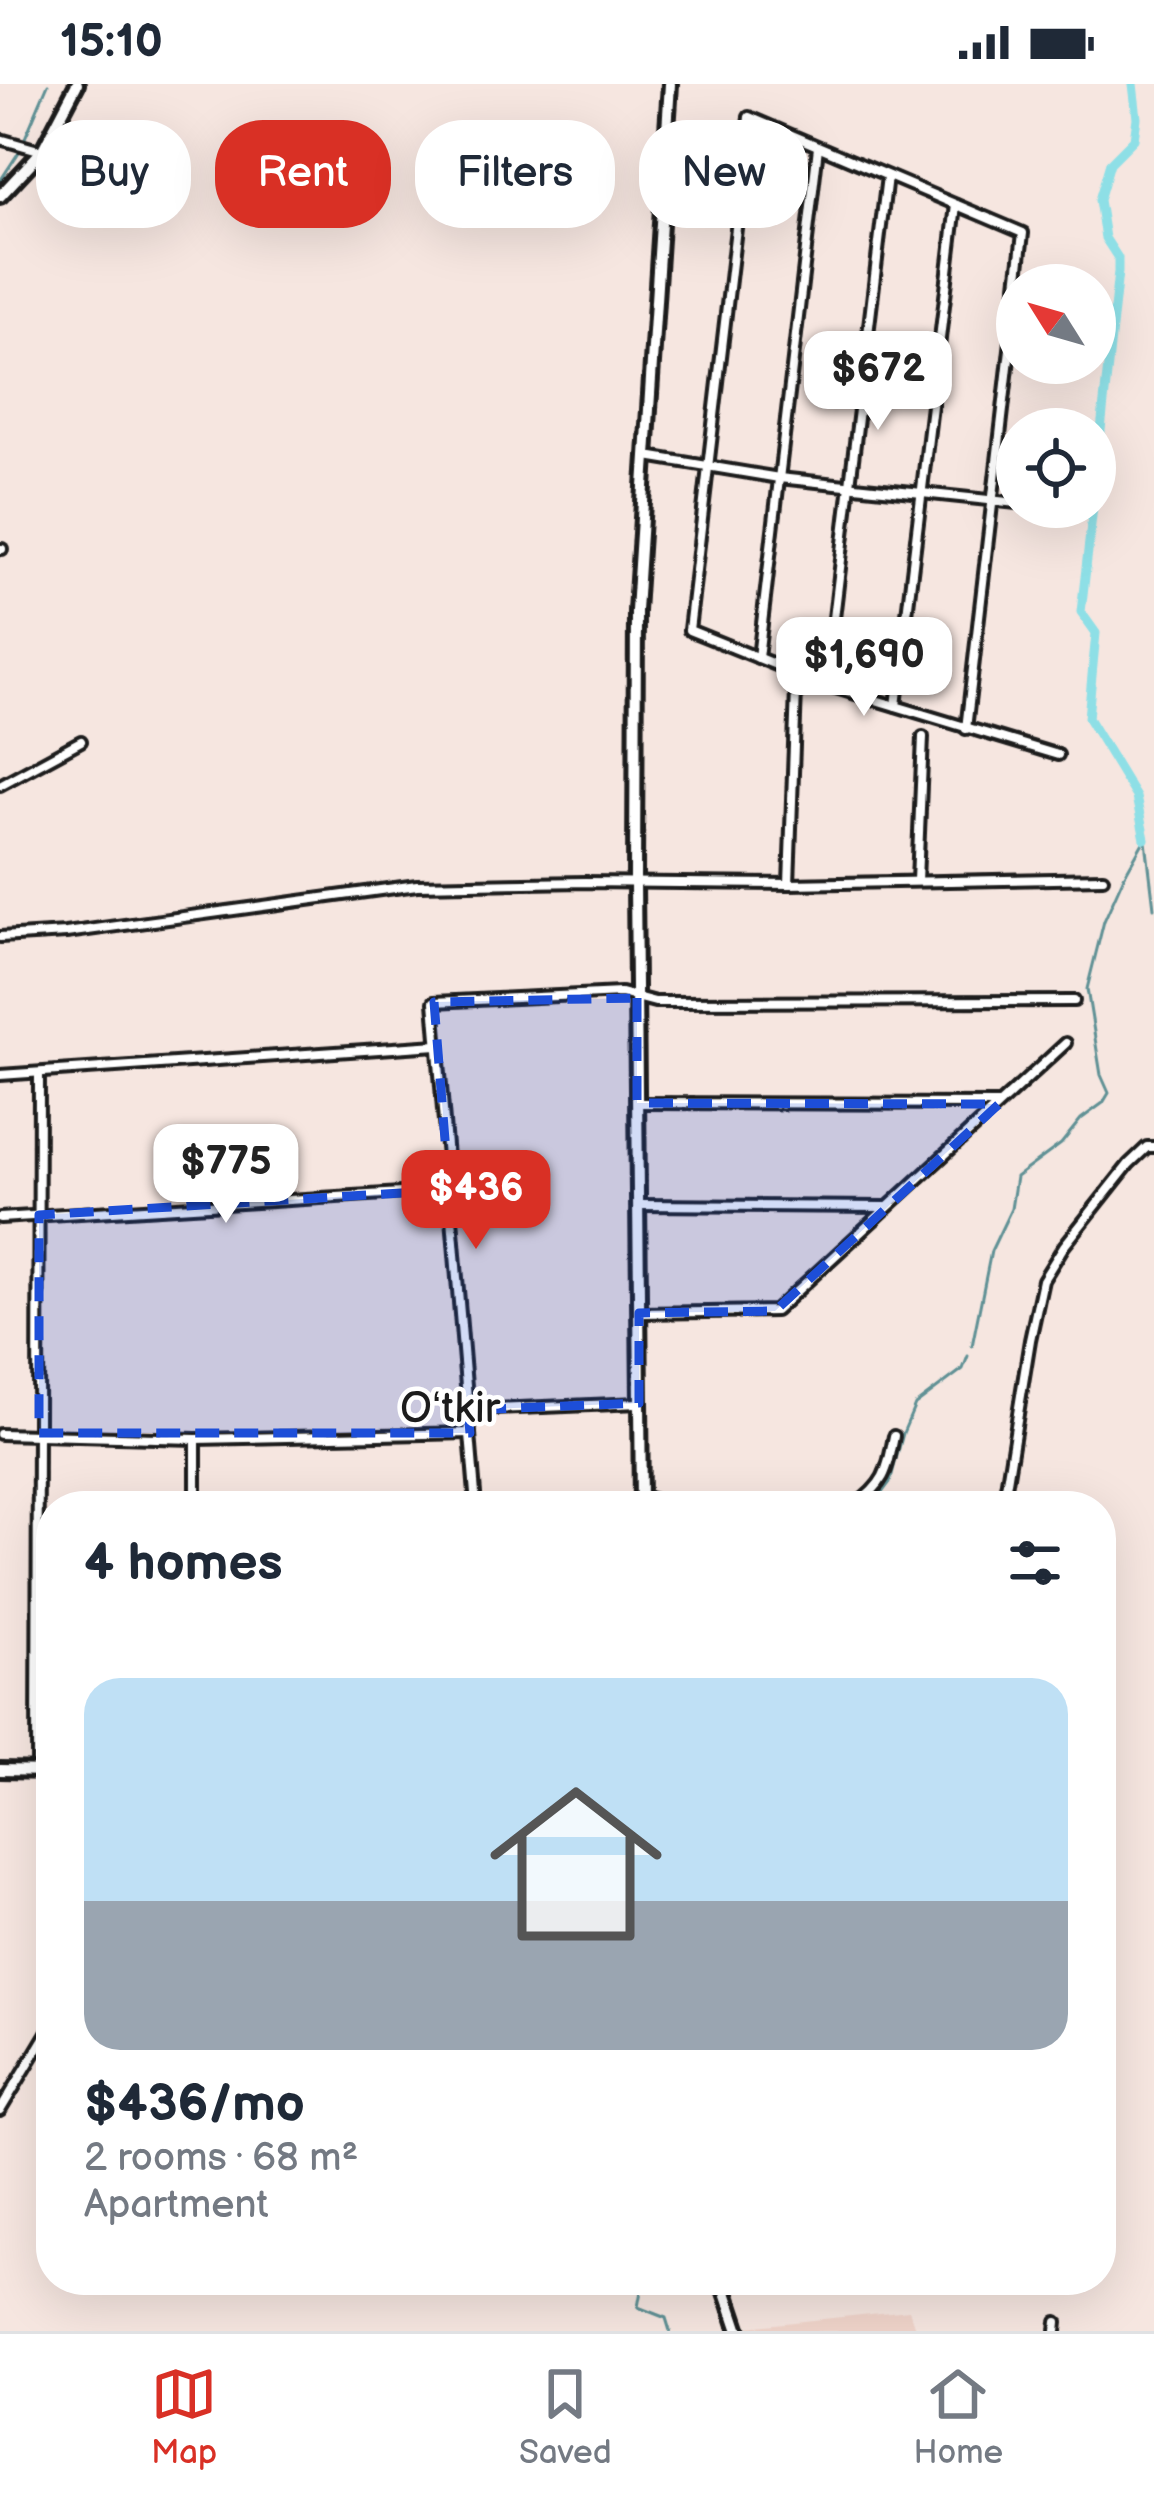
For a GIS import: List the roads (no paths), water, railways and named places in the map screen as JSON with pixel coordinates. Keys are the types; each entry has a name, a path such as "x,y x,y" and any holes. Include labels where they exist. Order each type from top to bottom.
{"street":[{"path":"58,120 76,84"},
{"path":"641,1491 636,611 670,84"},
{"path":"1020,264 1023,233 748,117 688,630 826,685 1058,755"},
{"path":"0,139 36,149"},
{"path":"758,658 818,147"},
{"path":"0,196 36,157"},
{"path":"826,685 887,176"},
{"path":"896,706 956,205"},
{"path":"966,729 1006,384"},
{"path":"647,456 779,478 996,501"},
{"path":"789,884 796,690"},
{"path":"917,881 923,737"},
{"path":"0,785 81,741"},
{"path":"0,937 66,933 417,885 1103,878"},
{"path":"475,1491 434,1001 621,993 656,1002 1074,1000"},
{"path":"639,1312 775,1311 1066,1042"},
{"path":"0,1075 436,1045"},
{"path":"39,1074 40,1491"},
{"path":"637,1103 999,1103"},
{"path":"1005,1491 1043,1280 1129,1164 1154,1147"},
{"path":"0,1218 448,1190"},
{"path":"639,1205 886,1207"},
{"path":"469,1410 638,1403"},
{"path":"0,1434 196,1438 470,1433"},
{"path":"873,1491 886,1474 894,1436"},
{"path":"196,1438 196,1491"},
{"path":"0,1770 36,1771"},
{"path":"0,2111 36,2051"},
{"path":"727,2295 739,2331"}],"waterway":[{"path":"0,181 19,152 48,84"},
{"path":"1103,408 1118,258 1105,238 1099,200 1110,163 1134,139 1133,84"},
{"path":"1091,528 1081,612 1096,633 1088,718 1136,797 1145,839"},
{"path":"972,1346 991,1251 1011,1209 1016,1177 1061,1144 1109,1093 1101,1075 1087,989 1104,921 1145,839"},
{"path":"1146,841 1154,908"},
{"path":"883,1491 915,1405 963,1369 968,1356"},
{"path":"640,2295 638,2307 666,2318 670,2331"}],"district":[{"name":"Oʻtkir","path":"450,1409"}]}
